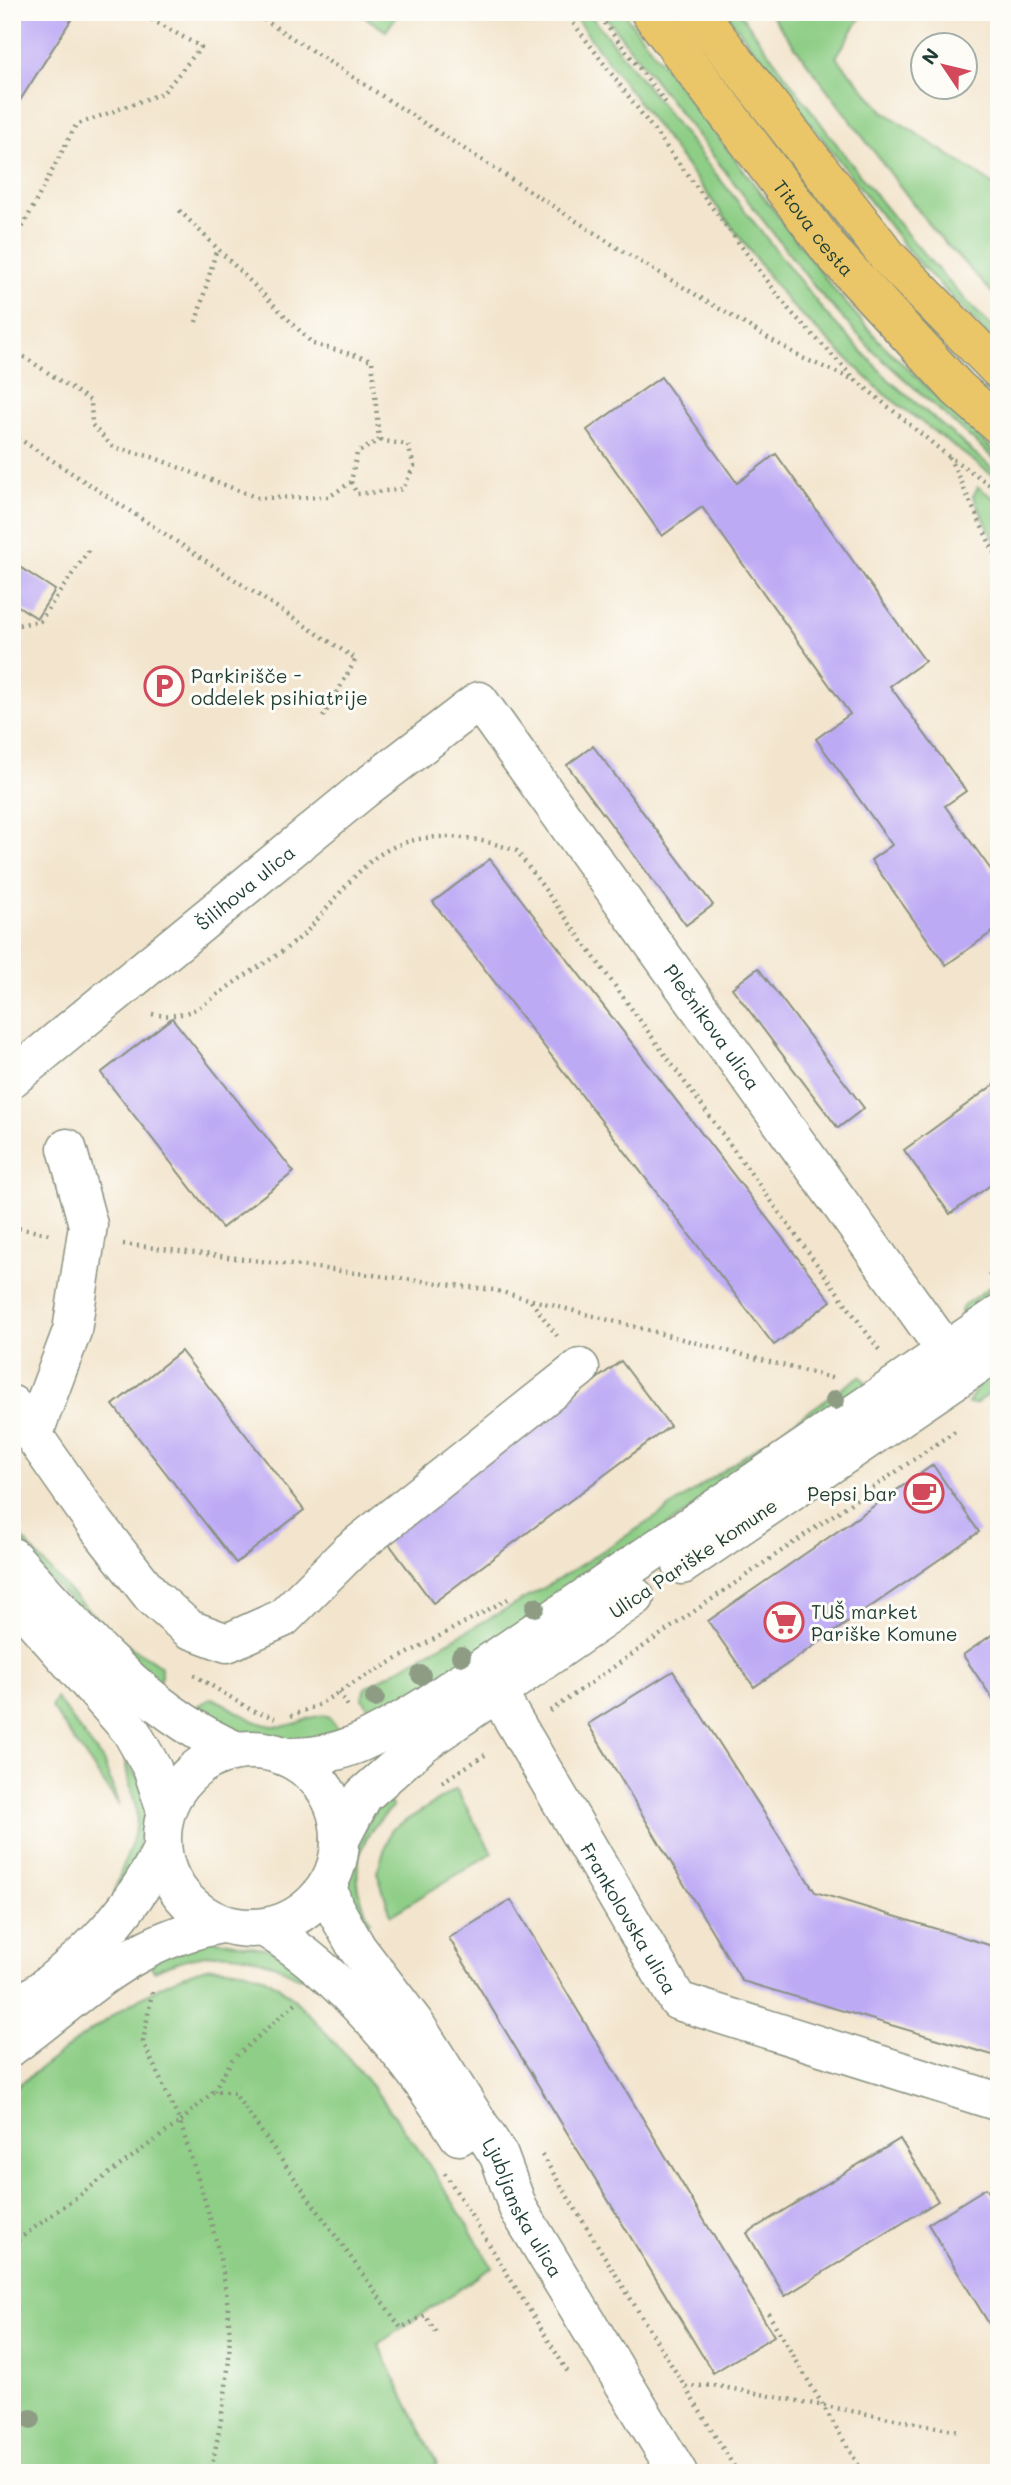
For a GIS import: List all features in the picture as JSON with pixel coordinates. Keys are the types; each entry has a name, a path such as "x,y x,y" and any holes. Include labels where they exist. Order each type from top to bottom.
{"main road":[{"name":"Titova cesta","path":"650,12 831,251 958,389 999,425"},
{"name":"Titova cesta","path":"696,12 889,258 999,370"}],"street":[{"name":"Šilihova ulica","path":"12,1078 363,790 479,701"},
{"name":"Plečnikova ulica","path":"479,701 946,1351"},
{"path":"67,1148 88,1225 72,1331 23,1420 94,1522 152,1596 189,1629 227,1643 283,1618 350,1551 580,1368"},
{"path":"12,2012 116,1925 147,1880 162,1849 166,1811 177,1789 192,1773 213,1758 237,1751 262,1751 286,1757 312,1758 337,1754 369,1739 429,1704 999,1315"},
{"name":"Ulica Pariške komune","path":"340,1840 363,1796 422,1744 999,1350"},
{"path":"12,1558 158,1706 195,1731 237,1751"},
{"path":"12,1596 131,1731 152,1768 166,1811"},
{"name":"Frankolovska ulica","path":"497,1692 678,2001 994,2108"},
{"path":"162,1849 169,1876 184,1900 221,1924 243,1929 265,1928 286,1922 306,1910 327,1886 336,1867 340,1840 337,1813 325,1789 308,1770 286,1757"},
{"name":"Ljubljanska ulica","path":"327,1886 334,1907 357,1948 415,2024 499,2156 518,2208 678,2473"},
{"path":"12,2046 135,1952 188,1930 221,1924"},
{"path":"265,1928 329,1973 416,2075 481,2169 518,2208"}],"path":[{"path":"12,236 22,228 76,125 163,93 201,47 138,12"},
{"path":"252,12 621,250 800,357 857,381"},
{"path":"565,12 783,303 857,381 948,456 999,491"},
{"path":"178,209 313,344 372,360 379,440"},
{"path":"196,322 217,248"},
{"path":"12,349 91,401 92,425 113,447 152,457 258,498 329,497 351,482"},
{"path":"12,434 356,659 323,717"},
{"path":"379,440 408,445 414,466 403,489 357,494 351,482 357,453 379,440"},
{"path":"948,456 999,563"},
{"path":"12,626 40,621 91,547"},
{"path":"150,1013 172,1018 202,1006 304,934 372,861 397,845 432,836 488,841 517,851 880,1352"},
{"path":"12,1227 86,1240 494,1290 839,1380 828,1388"},
{"path":"977,1283 999,1269"},
{"path":"530,1299 580,1368"},
{"path":"873,1356 924,1321"},
{"path":"547,1714 945,1438"},
{"path":"287,1717 318,1705 362,1678 511,1598"},
{"path":"193,1674 253,1711 279,1718"},
{"path":"431,1788 496,1748"},
{"path":"154,1980 143,2042 180,2122 215,2238 225,2298 229,2355 210,2473"},
{"path":"12,2244 180,2122 214,2091 232,2060 304,1995"},
{"path":"214,2091 234,2094 401,2328 425,2315 437,2334"},
{"path":"539,2150 738,2473"},
{"path":"440,2166 570,2375"},
{"path":"768,2313 863,2473"},
{"path":"685,2387 712,2385 959,2431"},
{"path":"478,2473 484,2468 487,2473"}],"green space":[{"path":"358,12 399,12 386,31"},
{"path":"571,12 588,12 827,315 890,381 999,474 999,480 884,394 789,303"},
{"path":"602,12 623,12 836,292 881,343 999,456 999,463 873,351 817,290"},
{"path":"725,12 739,12 895,219 928,259 999,334 999,346 914,258"},
{"path":"769,12 864,12 836,57 884,112 999,188 999,300 933,230"},
{"path":"978,487 999,502 999,549 973,496"},
{"path":"999,1281 999,1302 969,1314 960,1313 964,1305"},
{"path":"999,1365 999,1387 975,1404 968,1404 980,1381"},
{"path":"860,1376 871,1388 377,1722 362,1697 365,1688 549,1585 659,1515"},
{"path":"12,1527 92,1614 126,1644 161,1667 161,1679 154,1686 12,1541"},
{"path":"56,1698 103,1761 119,1805 51,1707"},
{"path":"212,1698 255,1721 274,1726 328,1716 345,1737 301,1746 221,1729 187,1712"},
{"path":"126,1761 146,1790 145,1812 134,1868 115,1894 132,1843 137,1818"},
{"path":"456,1789 492,1853 391,1915 377,1872 391,1830"},
{"path":"385,1796 393,1807 370,1832 359,1860 359,1889 370,1921 359,1929 346,1891 349,1854"},
{"path":"210,1939 269,1949 306,1970 299,1978 262,1960 210,1954 154,1971 147,1959"},
{"path":"211,1967 231,1968 263,1977 289,1995 312,2018 395,2116 436,2175 492,2267 378,2344 437,2464 425,2473 12,2473 12,2090 134,2002 160,1986"}],"building":[{"path":"12,12 76,12 12,113"},
{"path":"661,377 737,483 776,454 925,661 890,686 966,791 945,806 999,881 999,927 946,965 871,860 892,845 816,739 850,714 702,507 662,536 587,430"},
{"path":"12,562 55,590 37,618 12,602"},
{"path":"593,746 713,905 686,925 567,765"},
{"path":"490,859 831,1301 774,1345 433,902"},
{"path":"758,968 864,1108 838,1128 732,988"},
{"path":"172,1018 294,1172 222,1228 101,1073"},
{"path":"999,1081 999,1179 950,1214 904,1150"},
{"path":"181,1351 304,1510 236,1563 113,1405"},
{"path":"621,1361 670,1426 433,1603 384,1537"},
{"path":"933,1465 979,1532 754,1687 708,1621"},
{"path":"999,1630 999,1708 963,1655"},
{"path":"673,1671 815,1892 999,1948 999,2057 742,1981 588,1724"},
{"path":"511,1900 774,2336 713,2373 449,1938"},
{"path":"900,2139 938,2201 785,2296 747,2233"},
{"path":"986,2188 999,2208 999,2340 928,2224"}],"place":[{"name":"Parkirišče - oddelek psihiatrije","path":"164,686"},
{"name":"Pepsi bar","path":"924,1493"},
{"name":"TUŠ market Pariške Komune","path":"784,1622"}]}
